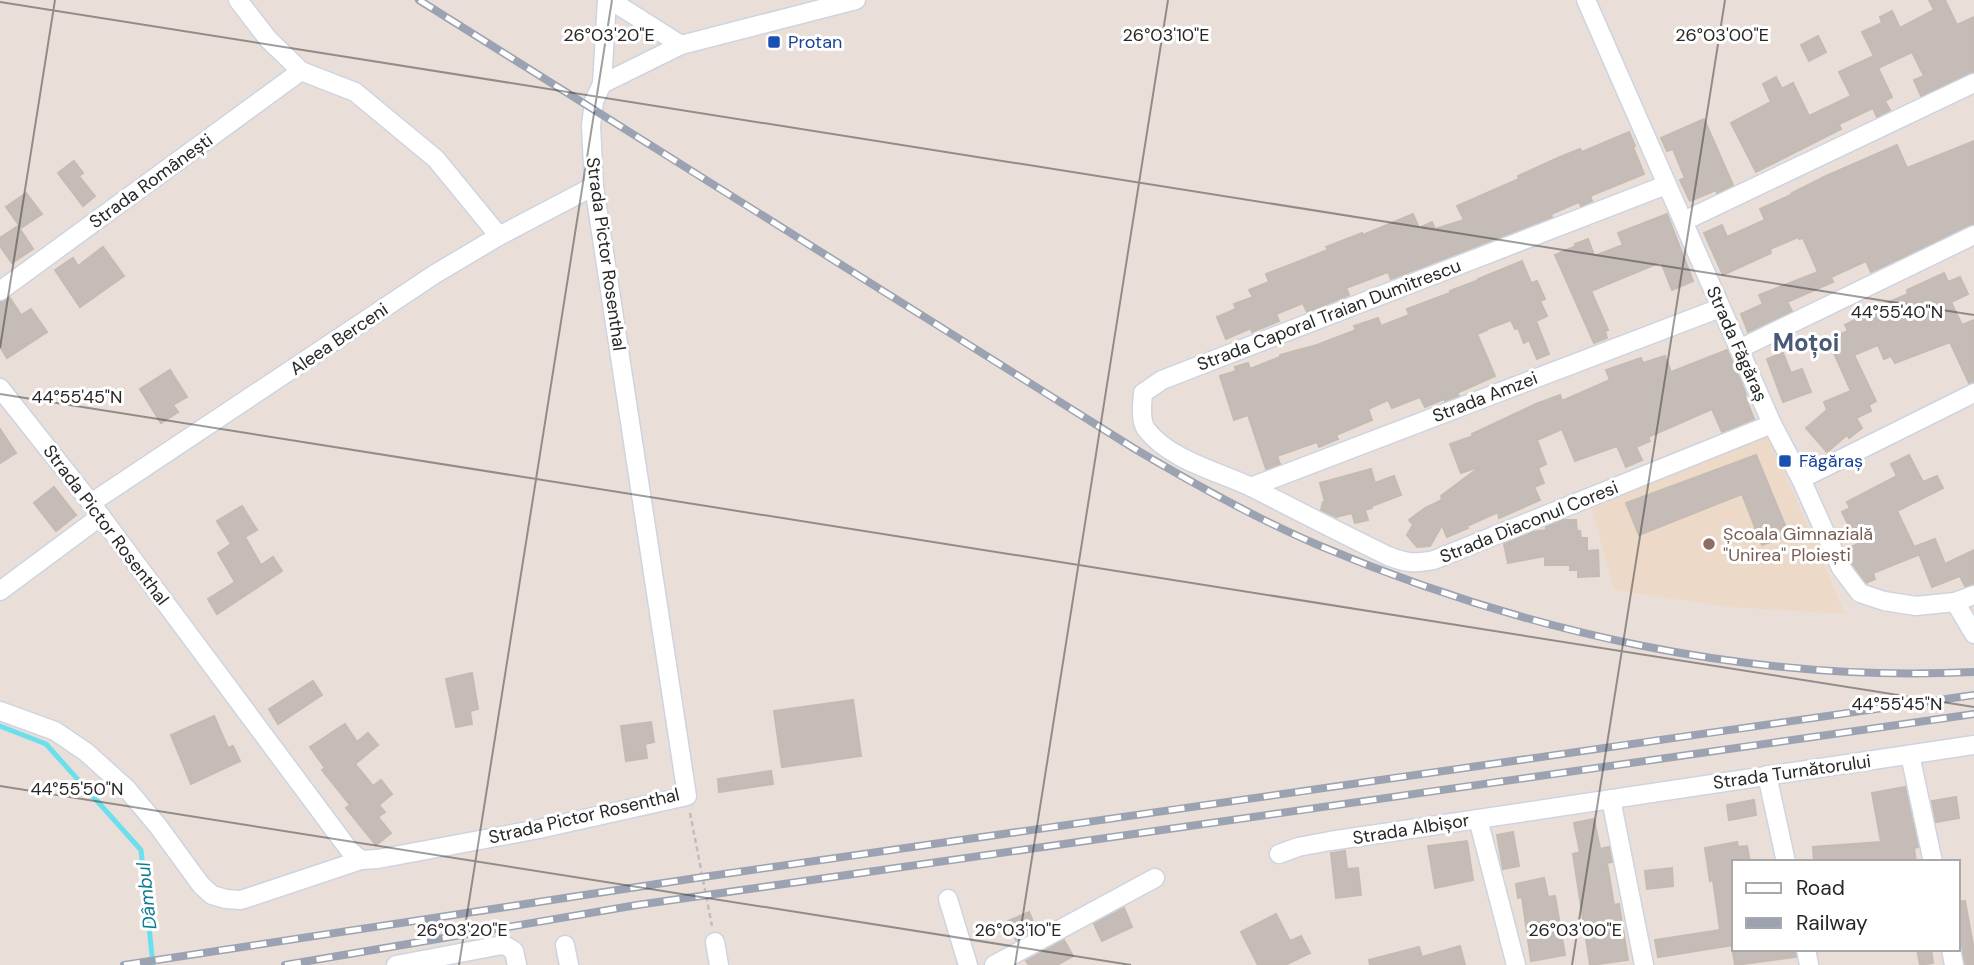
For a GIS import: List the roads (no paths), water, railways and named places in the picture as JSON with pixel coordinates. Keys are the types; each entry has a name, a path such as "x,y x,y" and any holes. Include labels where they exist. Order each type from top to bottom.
{"street":[{"path":"238,0 268,39 301,71 355,92 436,159 499,236"},
{"name":"Strada Pictor Rosenthal","path":"0,388 96,510 351,851 361,860 540,829 687,796 594,186 591,126 592,110 602,84 608,0 681,45"},
{"path":"602,84 681,45 856,0"},
{"name":"Strada Făgăraș","path":"1586,0 1772,424 1841,568 1860,593 1884,601 1916,606 1955,602 1974,595"},
{"name":"Strada Românești","path":"0,291 301,71"},
{"path":"1684,220 1974,83"},
{"name":"Strada Caporal Traian Dumitrescu","path":"1251,487 1175,454 1160,444 1144,427 1143,393 1162,380 1666,185"},
{"name":"Aleea Berceni","path":"0,590 96,510 435,274 499,236 594,186"},
{"path":"1739,349 1974,235"},
{"name":"Strada Amzei","path":"1251,487 1720,307"},
{"path":"1801,480 1974,393"},
{"name":"Strada Diaconul Coresi","path":"1251,487 1388,556 1406,563 1420,563 1434,560 1772,424"},
{"path":"1955,602 1974,634"},
{"path":"0,711 55,731 86,752 127,789 201,885 212,894 241,900 361,860"},
{"name":"Strada Turnătorului","path":"1478,819 1974,745"},
{"path":"1910,755 1933,860"},
{"path":"1767,775 1786,860"},
{"path":"1611,799 1644,965"},
{"name":"Strada Albișor","path":"1279,854 1330,841 1478,819 1516,965"},
{"path":"994,965 1155,878"},
{"path":"948,899 968,965"},
{"path":"715,942 719,965"},
{"path":"396,965 502,945 514,951 517,965"},
{"path":"565,945 569,965"}],"waterway":[{"name":"Dâmbul","path":"0,726 46,744 141,850 153,965"}],"railway":[{"path":"419,0 1135,449 1225,500 1318,545 1396,576 1476,603 1639,645 1722,660 1806,669 1890,673 1974,672"},
{"path":"124,965 703,877 1974,695"},
{"path":"285,965 637,905 1974,714"}],"place":[{"name":"Protan","path":"774,42"},
{"name":"Făgăraș","path":"1785,461"},
{"name":"Școala Gimnazială \"Unirea\" Ploiești","path":"1709,544"}],"district":[{"name":"Moțoi","path":"1806,343"}]}
